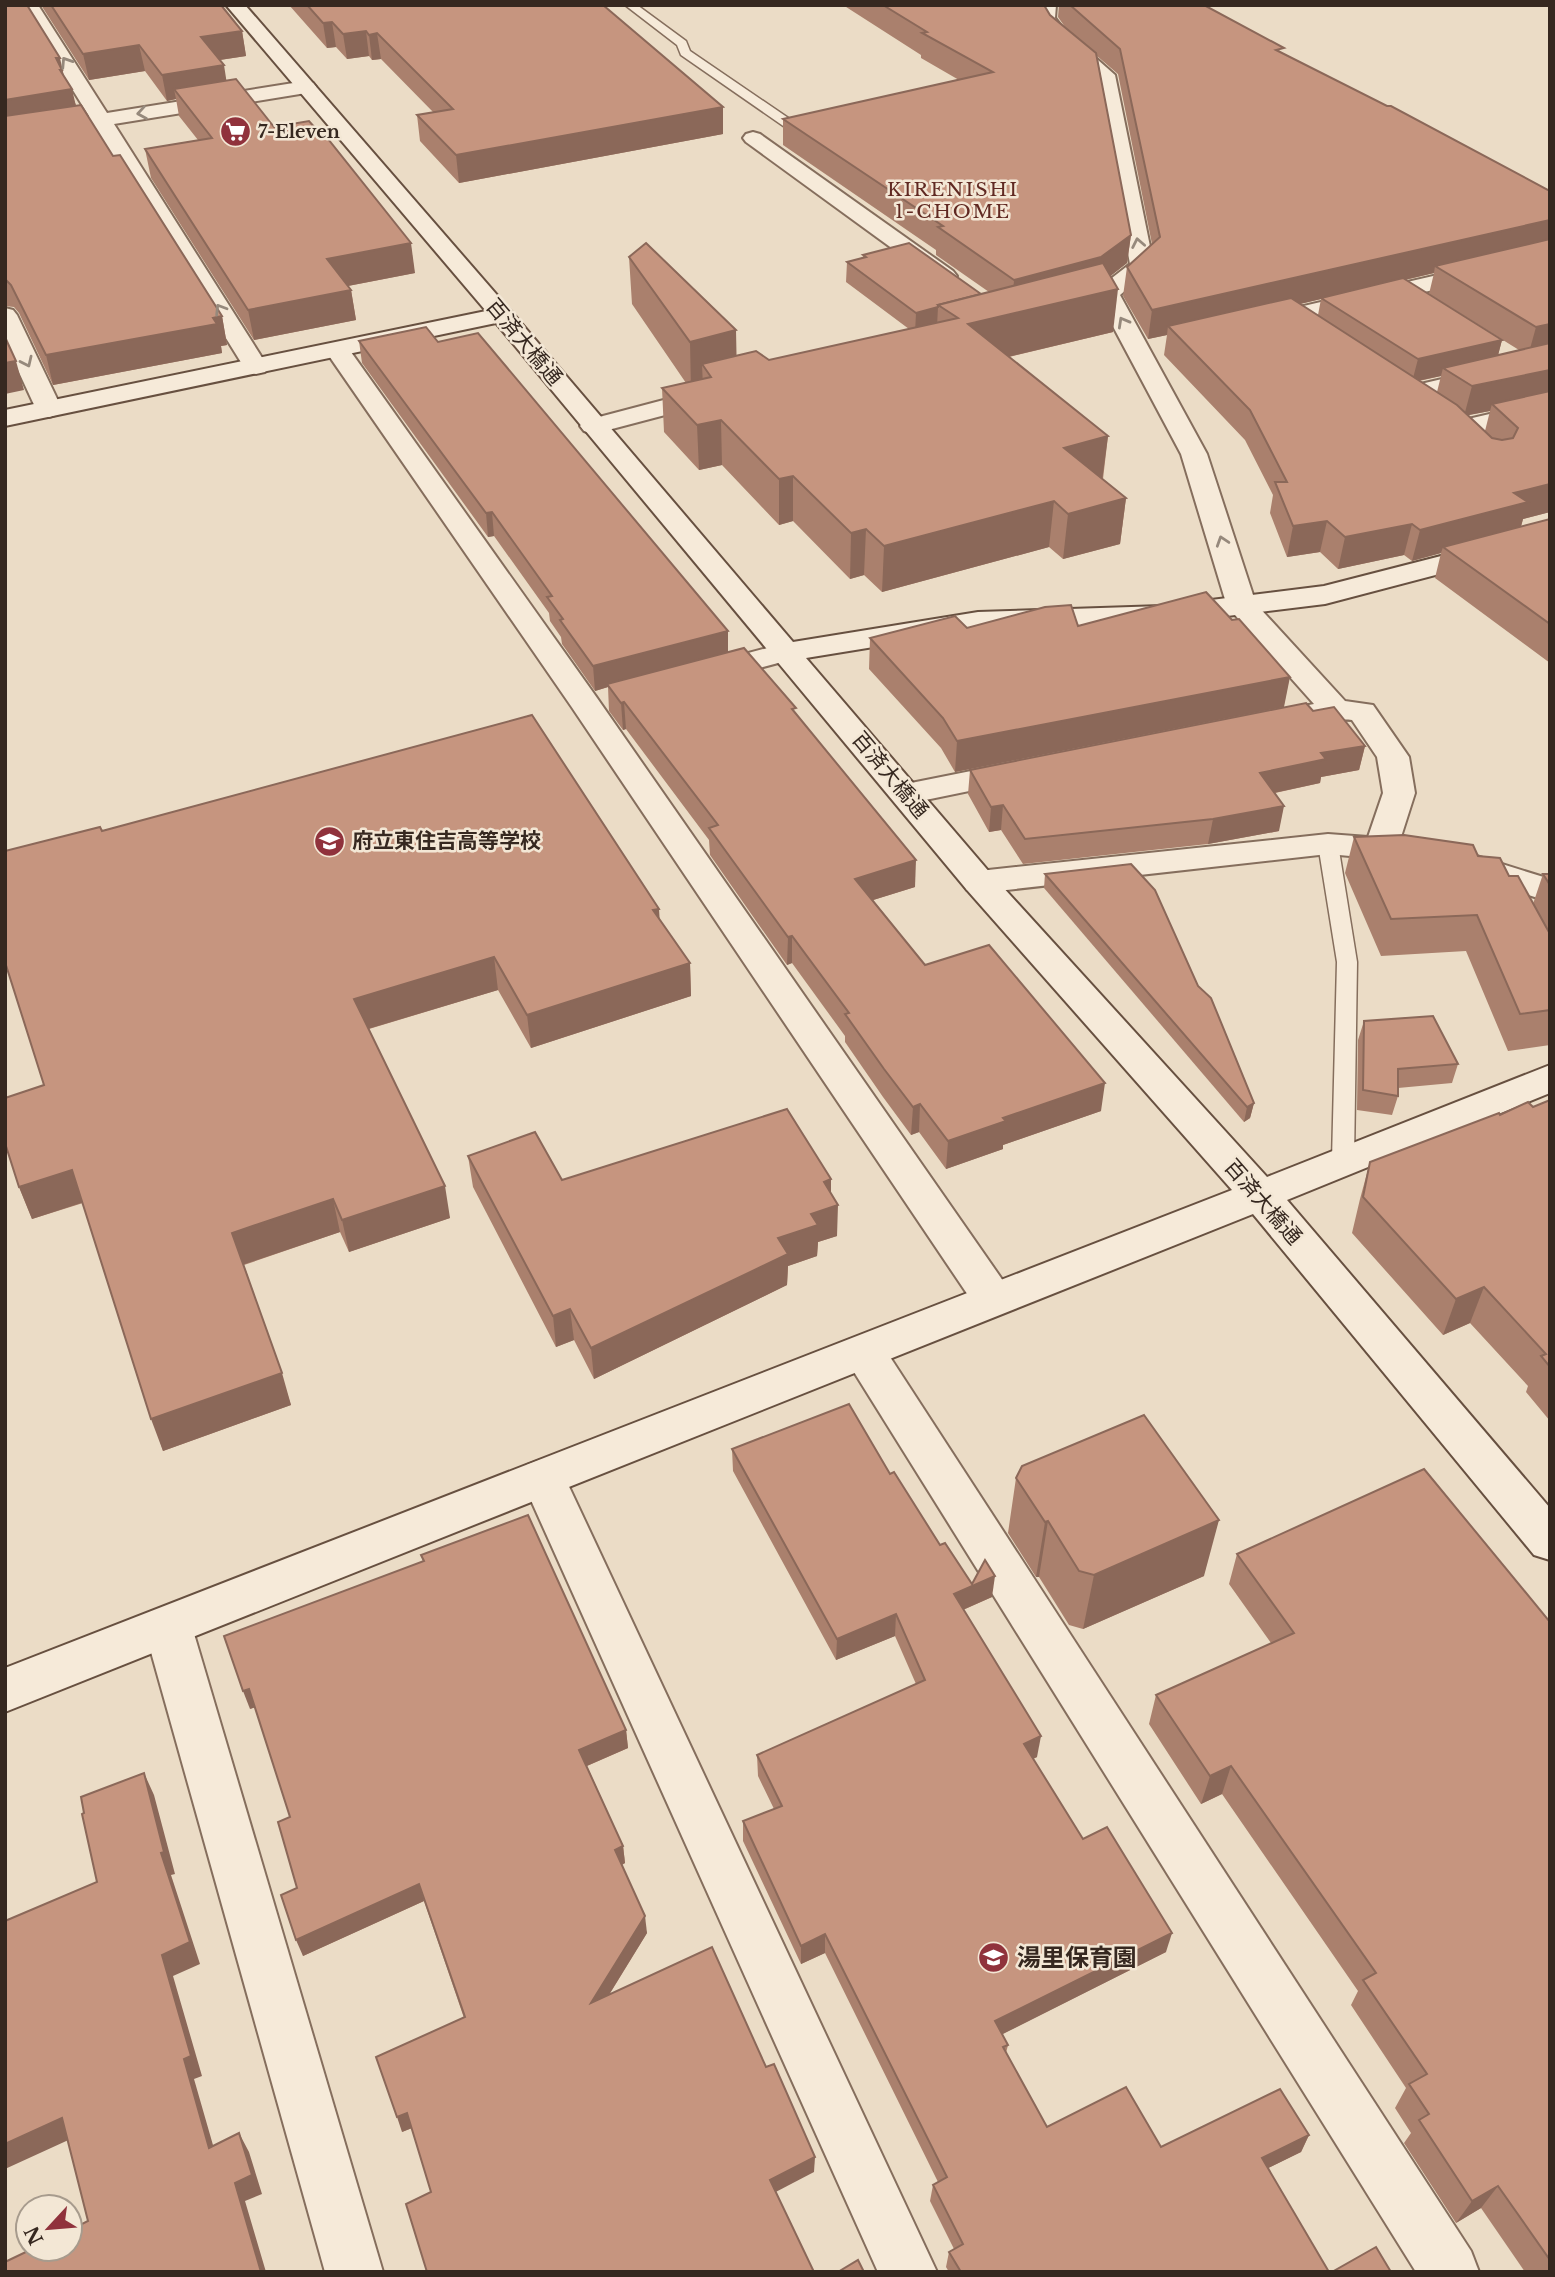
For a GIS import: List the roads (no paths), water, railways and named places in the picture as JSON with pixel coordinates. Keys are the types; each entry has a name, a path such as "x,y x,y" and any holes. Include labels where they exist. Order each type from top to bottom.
{"street":[{"path":"29,5 256,366"},
{"name":"百済大橋通","path":"234,5 502,315 979,882 1260,1195 1550,1541"},
{"path":"1044,309 1107,293 1142,266 1105,75 1057,34 1046,18 1048,5"},
{"path":"5,136 306,87"},
{"path":"753,138 961,287"},
{"path":"1239,328 1550,256"},
{"path":"1514,265 1538,277"},
{"path":"1402,290 1424,304"},
{"path":"1107,293 1151,348 1194,454 1242,606 1336,709"},
{"path":"5,315 49,410"},
{"path":"5,418 502,315"},
{"path":"1290,316 1322,338"},
{"path":"337,349 600,701 993,1299"},
{"path":"1502,353 1524,367"},
{"path":"1408,394 1550,361"},
{"path":"1386,380 1460,428 1486,452"},
{"path":"593,426 740,388"},
{"path":"1460,428 1550,408"},
{"path":"680,680 786,652 978,621 1162,615 1325,595 1550,536"},
{"path":"1256,725 1336,709 1362,712 1393,758 1399,793 1381,849"},
{"path":"906,794 1054,765"},
{"path":"979,882 1328,844 1440,855 1505,886 1550,891"},
{"path":"5,1690 864,1352 1550,1078"},
{"path":"864,1352 1450,2272"},
{"path":"543,1478 908,2272"},
{"path":"168,1627 354,2272"}],"lane":[{"path":"630,5 682,43 685,53 796,129"},
{"path":"1328,844 1347,961 1343,1160"}],"place":[{"name":"7-Eleven","path":"235,132"},
{"name":"府立東住吉高等学校","path":"329,841"},
{"name":"湯里保育園","path":"994,1957"}],"district":[{"name":"KIRENISHI 1-CHOME","path":"953,200"}]}
